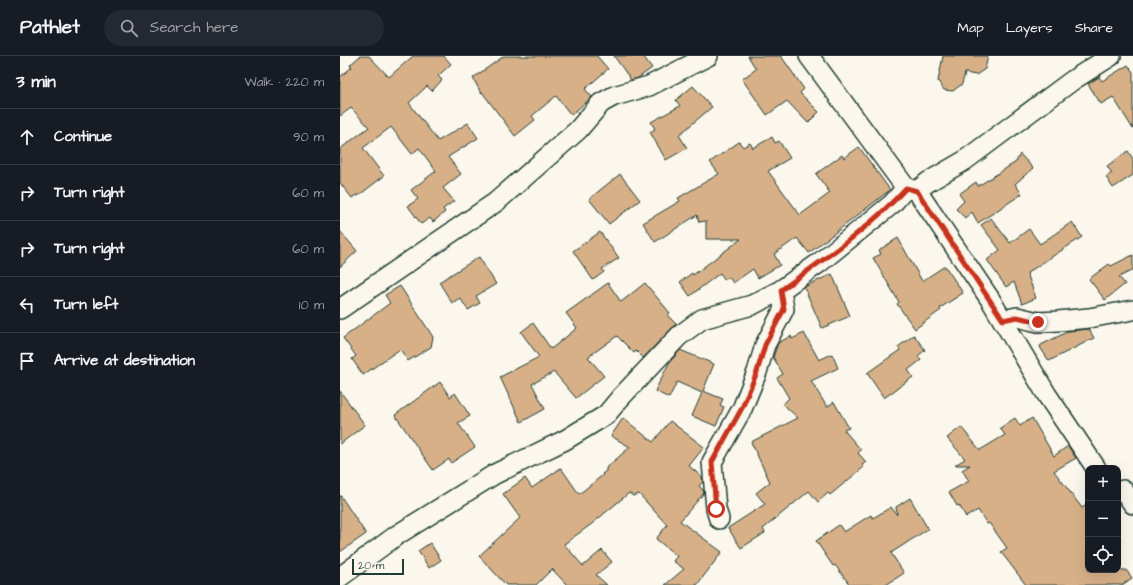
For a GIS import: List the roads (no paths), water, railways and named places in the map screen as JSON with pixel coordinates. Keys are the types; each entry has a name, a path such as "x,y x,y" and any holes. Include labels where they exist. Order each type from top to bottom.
{"street":[{"path":"340,309 496,202 578,130 601,103 614,96 649,86 708,56"},
{"path":"809,56 911,190 1003,320 1047,395 1094,465"},
{"path":"340,577 397,535 495,474 565,440 606,415 679,336 702,319 752,305 781,290 819,263 911,190 964,161 1073,80 1111,56"},
{"path":"719,519 716,509 712,462 742,408 757,372 765,345 784,309 781,290"},
{"path":"1003,320 1017,317 1038,322 1058,321 1089,318 1133,310"}]}
